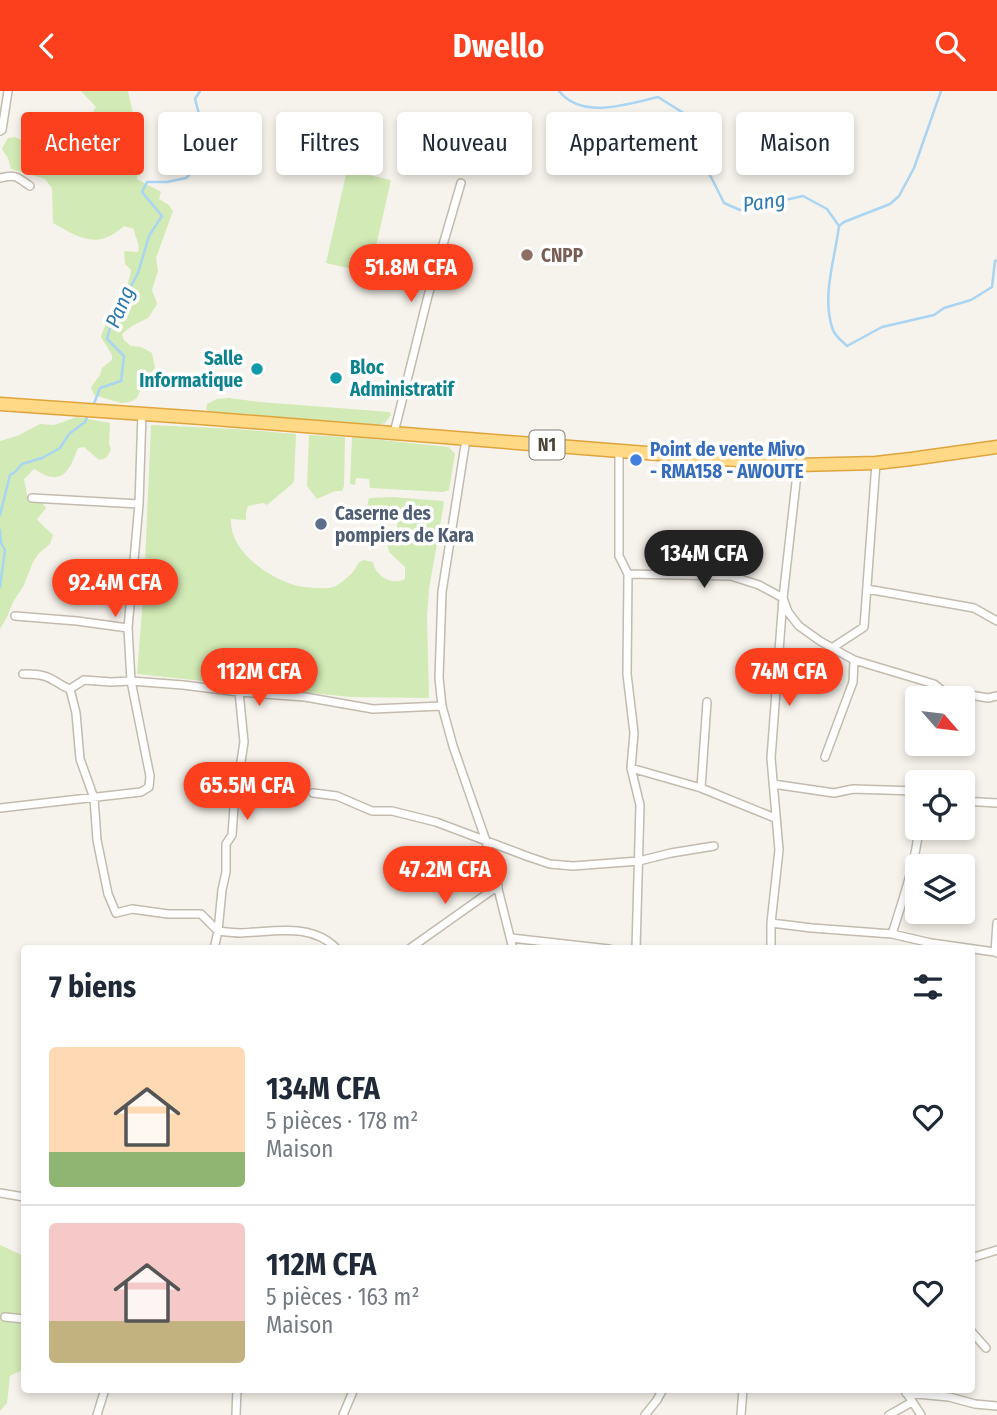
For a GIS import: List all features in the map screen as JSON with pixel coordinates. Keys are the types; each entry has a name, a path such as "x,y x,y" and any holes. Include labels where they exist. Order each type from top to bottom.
{"highway":[{"name":"N1","path":"0,404 798,465 876,463 997,447"}],"street":[{"path":"0,131 8,91"},
{"path":"0,178 15,176 30,186"},
{"path":"394,433 428,296 461,183"},
{"path":"0,808 141,792 149,787 150,776 131,681 128,628 139,504 142,413"},
{"path":"466,439 442,592 439,678 442,706 486,841 512,945"},
{"path":"620,451 619,556 628,574 627,674 634,733 631,768 640,805 636,945"},
{"path":"832,648 864,627 876,463"},
{"path":"771,945 779,850 771,758 783,598 798,465"},
{"path":"32,498 139,504"},
{"path":"628,574 731,576 759,585 783,598 788,613 799,626 854,660 934,684 947,694 988,698 997,696"},
{"path":"867,589 974,608 997,621"},
{"path":"15,616 128,628"},
{"path":"825,757 853,683 854,660"},
{"path":"23,674 37,674 70,689 84,680 95,679 305,698 373,709 442,706"},
{"path":"70,689 76,713 80,759 94,798 97,840 108,894 116,913 132,909 168,914 201,914 218,932 292,929 327,939 333,945"},
{"path":"216,945 226,872 226,844 232,835 233,807 244,742 239,692"},
{"path":"701,788 707,702"},
{"path":"631,768 701,788 775,818"},
{"path":"773,784 834,793 853,789 905,790"},
{"path":"313,793 337,796 372,811 392,811 436,822 550,864 573,866 639,861 714,846"},
{"path":"975,802 997,803"},
{"path":"892,934 911,873 917,840"},
{"path":"415,945 498,886"},
{"path":"771,923 892,934 949,945"},
{"path":"975,949 996,952 997,923"},
{"path":"511,938 573,945"},
{"path":"0,1193 21,1196"},
{"path":"975,1257 997,1250"},
{"path":"5,1317 21,1319"},
{"path":"975,1336 986,1348"},
{"path":"97,1415 105,1393"},
{"path":"236,1415 237,1393"},
{"path":"343,1415 352,1393"},
{"path":"645,1415 661,1393"},
{"path":"741,1415 743,1393"},
{"path":"906,1393 921,1415"},
{"path":"920,1393 997,1406"},
{"path":"889,1415 912,1402"}],"green space":[{"path":"81,91 128,91 133,112 93,112 96,107"},
{"path":"8,138 21,140 21,172 11,169 2,149"},
{"path":"31,175 137,175 137,179 161,192 159,199 173,211 156,258 158,271 152,290 156,306 148,318 122,334 131,346 141,347 152,353 155,368 146,378 137,398 130,402 121,403 94,395 91,387 102,368 112,360 112,355 101,337 129,279 131,270 125,264 124,251 138,252 134,229 124,226 97,240 80,237 53,223 52,188 45,179"},
{"path":"346,175 369,175 391,180 370,273 326,263"},
{"path":"217,399 390,412 391,415 385,423 378,425 210,412 206,409 207,404"},
{"path":"77,417 110,423 111,450 106,458 99,460 84,447 78,448 67,471 58,477 45,475 34,469 24,479 28,500 42,503 46,508 37,519 53,535 50,544 33,562 0,629 0,441 40,424 54,425"},
{"path":"151,425 296,434 292,484 267,505 263,503 248,506 246,520 231,519 236,541 251,560 272,575 296,586 334,587 363,560 373,562 377,572 385,578 395,581 405,579 405,567 389,552 387,542 396,539 398,515 374,512 373,523 366,513 369,498 443,501 427,616 429,698 350,697 137,674"},
{"path":"309,435 345,437 342,491 335,491 317,499 307,486"},
{"path":"352,437 449,447 455,454 449,490 443,492 370,488 369,479 356,478 355,485 350,484"},
{"path":"0,1245 21,1255 21,1370 10,1376 7,1403 0,1411"}],"waterway":[{"name":"Pang","path":"93,406 100,388 121,381 124,356 107,339 111,324 138,273 149,236 162,216 142,192 147,182 186,178 198,166 206,140 195,99 200,91"},
{"name":"Pang","path":"559,91 569,100 593,107 620,106 658,97 685,114 724,203 740,210 803,196 827,209 839,226 828,304 834,332 847,346 882,327 934,315 944,308 971,300 992,287 997,260"},
{"path":"839,226 890,204 899,196 914,168 941,91"},
{"name":"Pang","path":"0,515 10,475 22,464 42,458 60,448 69,434 85,422 88,415"},
{"name":"Pang","path":"0,530 1,543 5,550 0,587"}],"place":[{"name":"CNPP","path":"527,255"},
{"name":"Salle Informatique","path":"257,369"},
{"name":"Bloc Administratif","path":"336,378"},
{"name":"Point de vente Mivo - RMA158 - AWOUTE","path":"636,460"},
{"name":"Caserne des pompiers de Kara","path":"321,524"}]}
